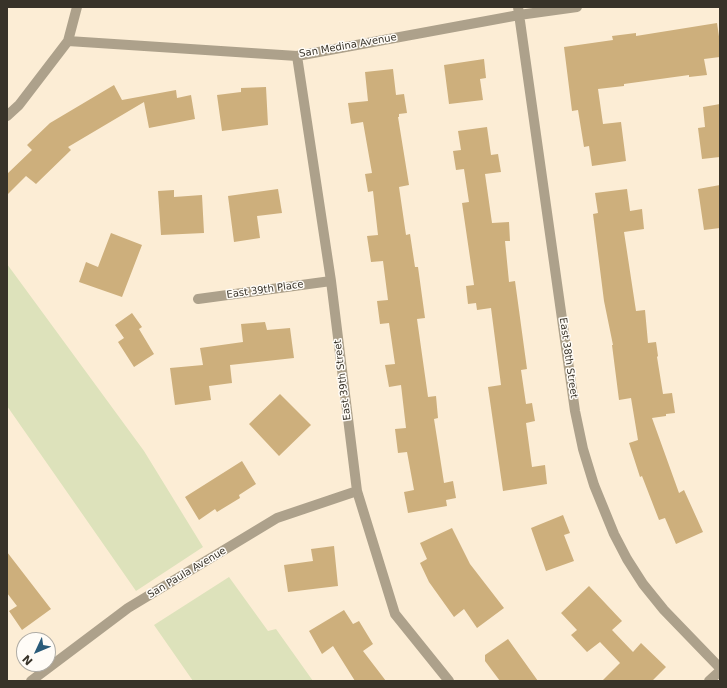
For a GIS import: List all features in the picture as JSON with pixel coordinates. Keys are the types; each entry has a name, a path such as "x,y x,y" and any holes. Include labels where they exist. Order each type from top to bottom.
{"street":[{"path":"7,116 19,105 68,41 77,7"},
{"name":"San Medina Avenue","path":"68,41 297,56 518,11 577,7"},
{"name":"East 38th Street","path":"518,11 575,411 583,448 594,486 614,534 627,559 643,584 664,610 720,668"},
{"name":"East 39th Street","path":"297,56 332,281 356,490 395,614 449,681"},
{"name":"East 39th Place","path":"198,299 332,281"},
{"name":"San Paula Avenue","path":"31,681 128,608 277,518 356,490"},
{"path":"709,681 720,671"}],"green space":[{"path":"7,264 144,451 203,547 136,591 7,406"},
{"path":"229,577 268,631 276,629 313,681 193,681 154,625"}],"building":[{"path":"717,23 720,43 720,57 704,59 707,75 689,77 689,75 598,89 603,124 621,122 626,161 592,166 589,146 584,147 578,110 572,111 564,47 613,40 612,36 636,33 636,36"},
{"path":"484,59 486,78 480,79 483,100 449,104 444,65"},
{"path":"393,69 396,95 404,94 407,113 399,114 398,117 409,185 399,187 406,235 410,234 415,267 418,267 425,318 417,319 428,397 436,396 438,418 434,419 444,483 453,481 456,498 446,500 447,506 408,513 404,492 414,490 407,452 398,453 395,429 406,428 401,385 389,387 385,365 395,364 389,323 380,324 377,301 388,300 383,261 371,262 367,236 378,235 373,191 368,192 365,174 372,173 363,122 351,124 348,103 368,101 365,72"},
{"path":"114,85 122,100 176,90 177,98 191,95 195,119 149,128 144,102 68,147 71,150 36,184 26,176 7,195 7,174 32,150 27,145 50,123"},
{"path":"266,87 268,125 222,131 217,95 241,92 241,88"},
{"path":"720,104 720,157 702,159 698,128 705,127 703,107"},
{"path":"487,127 491,155 498,154 501,172 485,174 492,223 509,222 510,241 505,241 509,282 515,281 527,369 521,370 526,404 532,403 535,421 526,423 532,467 545,465 547,484 503,491 488,387 501,385 491,308 477,310 476,303 468,304 466,286 474,285 462,203 469,202 464,169 456,170 453,151 461,150 458,131"},
{"path":"720,185 720,228 704,230 698,189"},
{"path":"278,189 282,213 257,216 260,238 234,242 228,196"},
{"path":"627,189 630,211 642,209 644,229 624,232 636,311 645,310 648,343 656,342 663,394 672,393 675,413 652,418 679,493 684,490 703,532 676,544 665,518 659,520 642,476 640,477 629,443 638,440 631,398 619,400 613,345 604,301 593,214 598,213 595,193"},
{"path":"174,190 174,197 202,195 204,233 161,235 158,191"},
{"path":"111,233 142,245 122,297 79,282 86,262 98,267"},
{"path":"132,313 142,327 139,329 154,354 134,367 118,342 124,338 115,325"},
{"path":"265,322 267,330 290,328 294,358 230,365 232,383 209,386 211,400 175,405 170,368 203,365 200,348 243,342 241,324"},
{"path":"280,394 311,425 279,456 249,424"},
{"path":"242,461 256,484 239,495 240,498 217,512 215,509 199,520 185,497"},
{"path":"563,515 570,533 564,535 574,561 546,571 531,528"},
{"path":"452,528 470,564 504,608 477,628 464,609 454,617 429,582 420,563 427,559 420,543"},
{"path":"334,546 338,586 288,592 284,565 313,561 311,549"},
{"path":"7,552 51,609 22,630 9,611 17,606 7,593"},
{"path":"589,586 622,621 612,630 633,652 641,643 666,667 652,681 602,681 620,663 600,642 587,652 571,635 577,630 561,613"},
{"path":"344,610 353,624 359,621 373,644 363,651 386,681 355,681 333,646 322,654 309,631"},
{"path":"508,639 538,681 500,681 485,661 485,655"}]}
